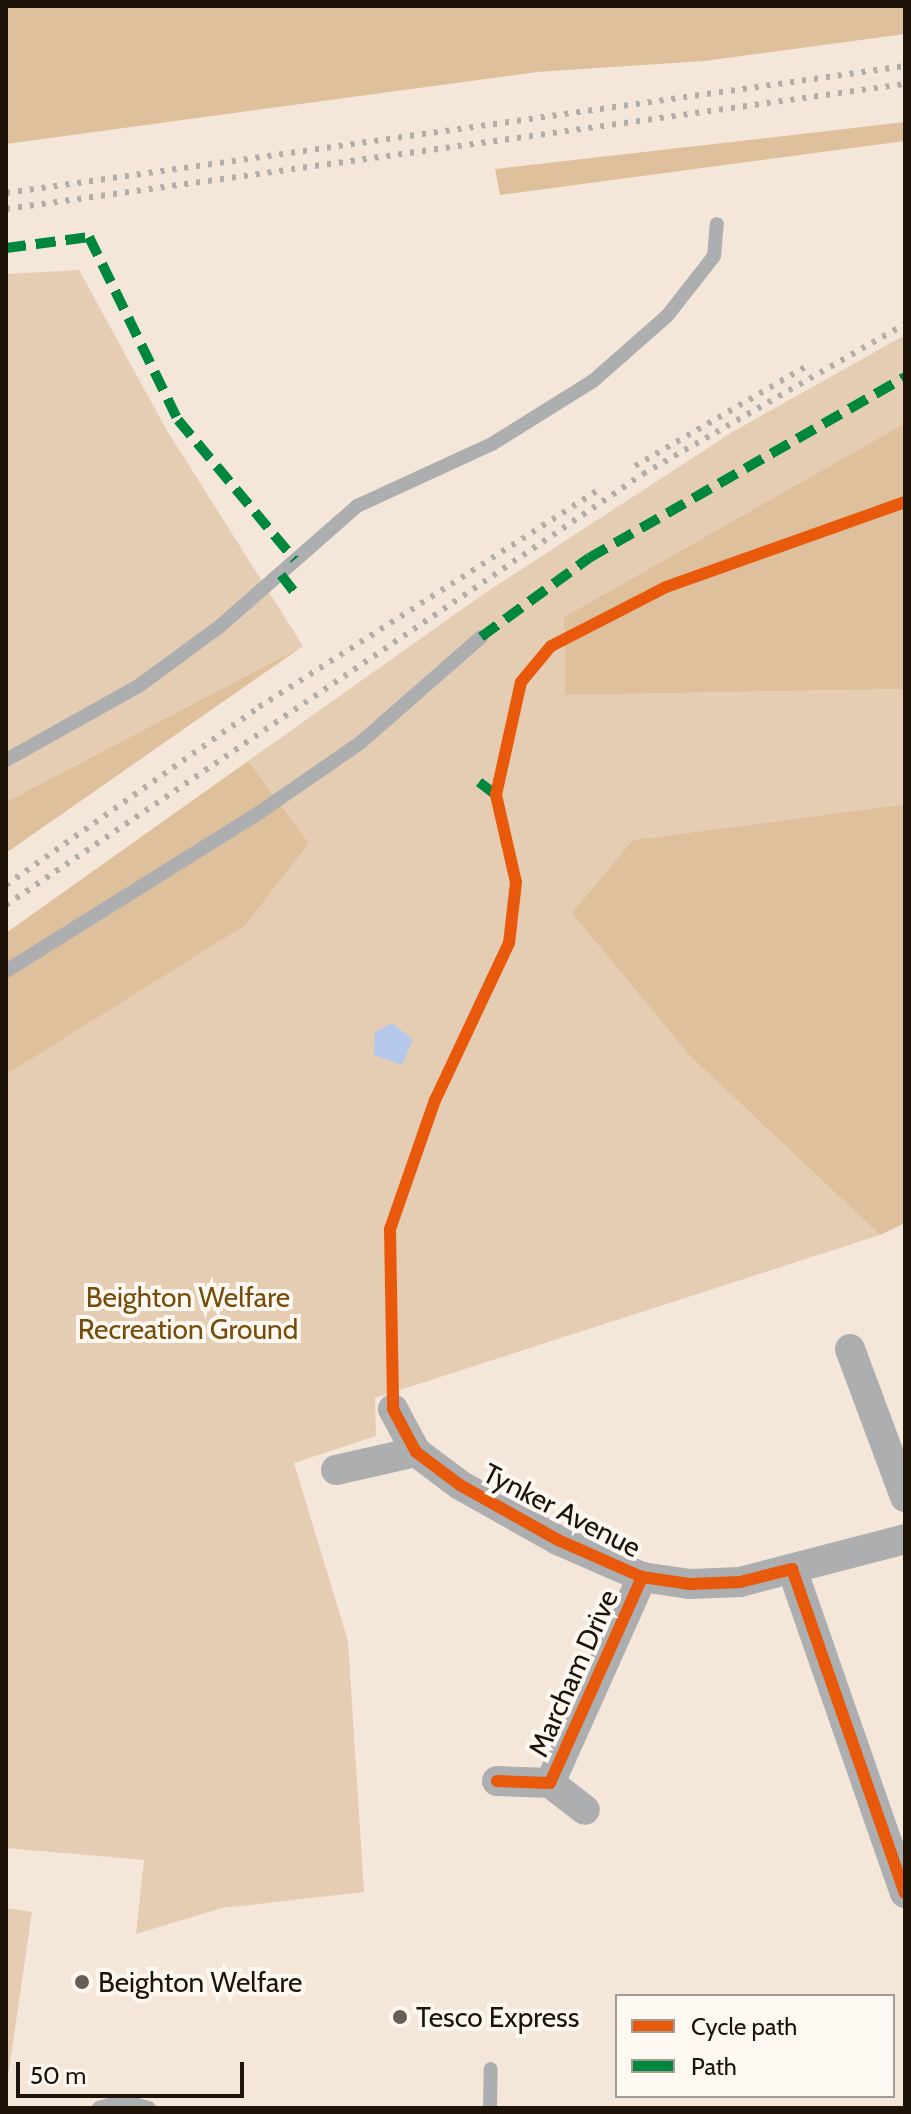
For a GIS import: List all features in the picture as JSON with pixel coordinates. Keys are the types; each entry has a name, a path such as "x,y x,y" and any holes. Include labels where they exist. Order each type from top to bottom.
{"street":[{"path":"850,1349 905,1497"},
{"name":"Tynker Avenue","path":"393,1409 416,1452 460,1485 558,1540 642,1577 690,1584 740,1582 905,1539"},
{"path":"336,1470 416,1452"},
{"path":"792,1569 905,1893"},
{"name":"Marcham Drive","path":"550,1783 642,1577"},
{"name":"Marcham Drive","path":"497,1781 550,1783 585,1810"}],"lane":[{"path":"6,760 140,685 219,627 357,506 492,444 593,381 667,316 714,256 717,224"},
{"path":"6,971 260,812 360,743 481,637"},
{"path":"490,2108 491,2069"},
{"path":"99,2108 124,2101 149,2108"}],"green space":[{"path":"79,270 166,429 303,646 6,802 6,274"},
{"name":"Beighton Welfare Recreation Ground","path":"905,335 905,423 564,617 565,695 905,689 905,804 633,840 692,1058 880,1235 375,1398 376,1436 294,1463 348,1641 364,1892 222,1908 136,1934 144,1860 6,1848 6,1075 246,925 309,843 248,761 482,595 734,431"},
{"path":"6,1908 32,1912 6,2090"}],"shaded area":[{"path":"6,6 905,6 905,34 704,61 537,72 6,144"},
{"path":"905,122 905,141 500,195 495,169"},
{"path":"905,423 905,689 565,695 564,617"},
{"path":"303,646 6,853 6,802"},
{"path":"248,761 309,843 246,925 6,1075 6,933"},
{"path":"905,804 905,1223 880,1235 692,1058 572,913 633,840"}],"water":[{"path":"392,1023 413,1040 402,1065 374,1055 375,1032"}],"railway":[{"path":"6,193 905,66"},
{"path":"6,209 905,84"},
{"path":"6,905 643,474 905,324"},
{"path":"635,466 805,367"},
{"path":"6,885 259,707 598,490"}],"marked path":[{"path":"6,248 89,237 178,420 295,560"},
{"path":"481,637 589,558 905,377"},
{"path":"281,575 296,594"},
{"path":"479,782 496,795"}],"cycle path":[{"path":"905,502 666,587 551,646 521,682 496,795 516,882 509,943 435,1100 390,1229 393,1409 416,1452 460,1485 558,1540 642,1577 690,1584 740,1582 792,1569 905,1893"},
{"path":"497,1781 550,1783 642,1577"}],"place":[{"name":"Beighton Welfare","path":"82,1982"},
{"name":"Tesco Express","path":"400,2017"}]}
